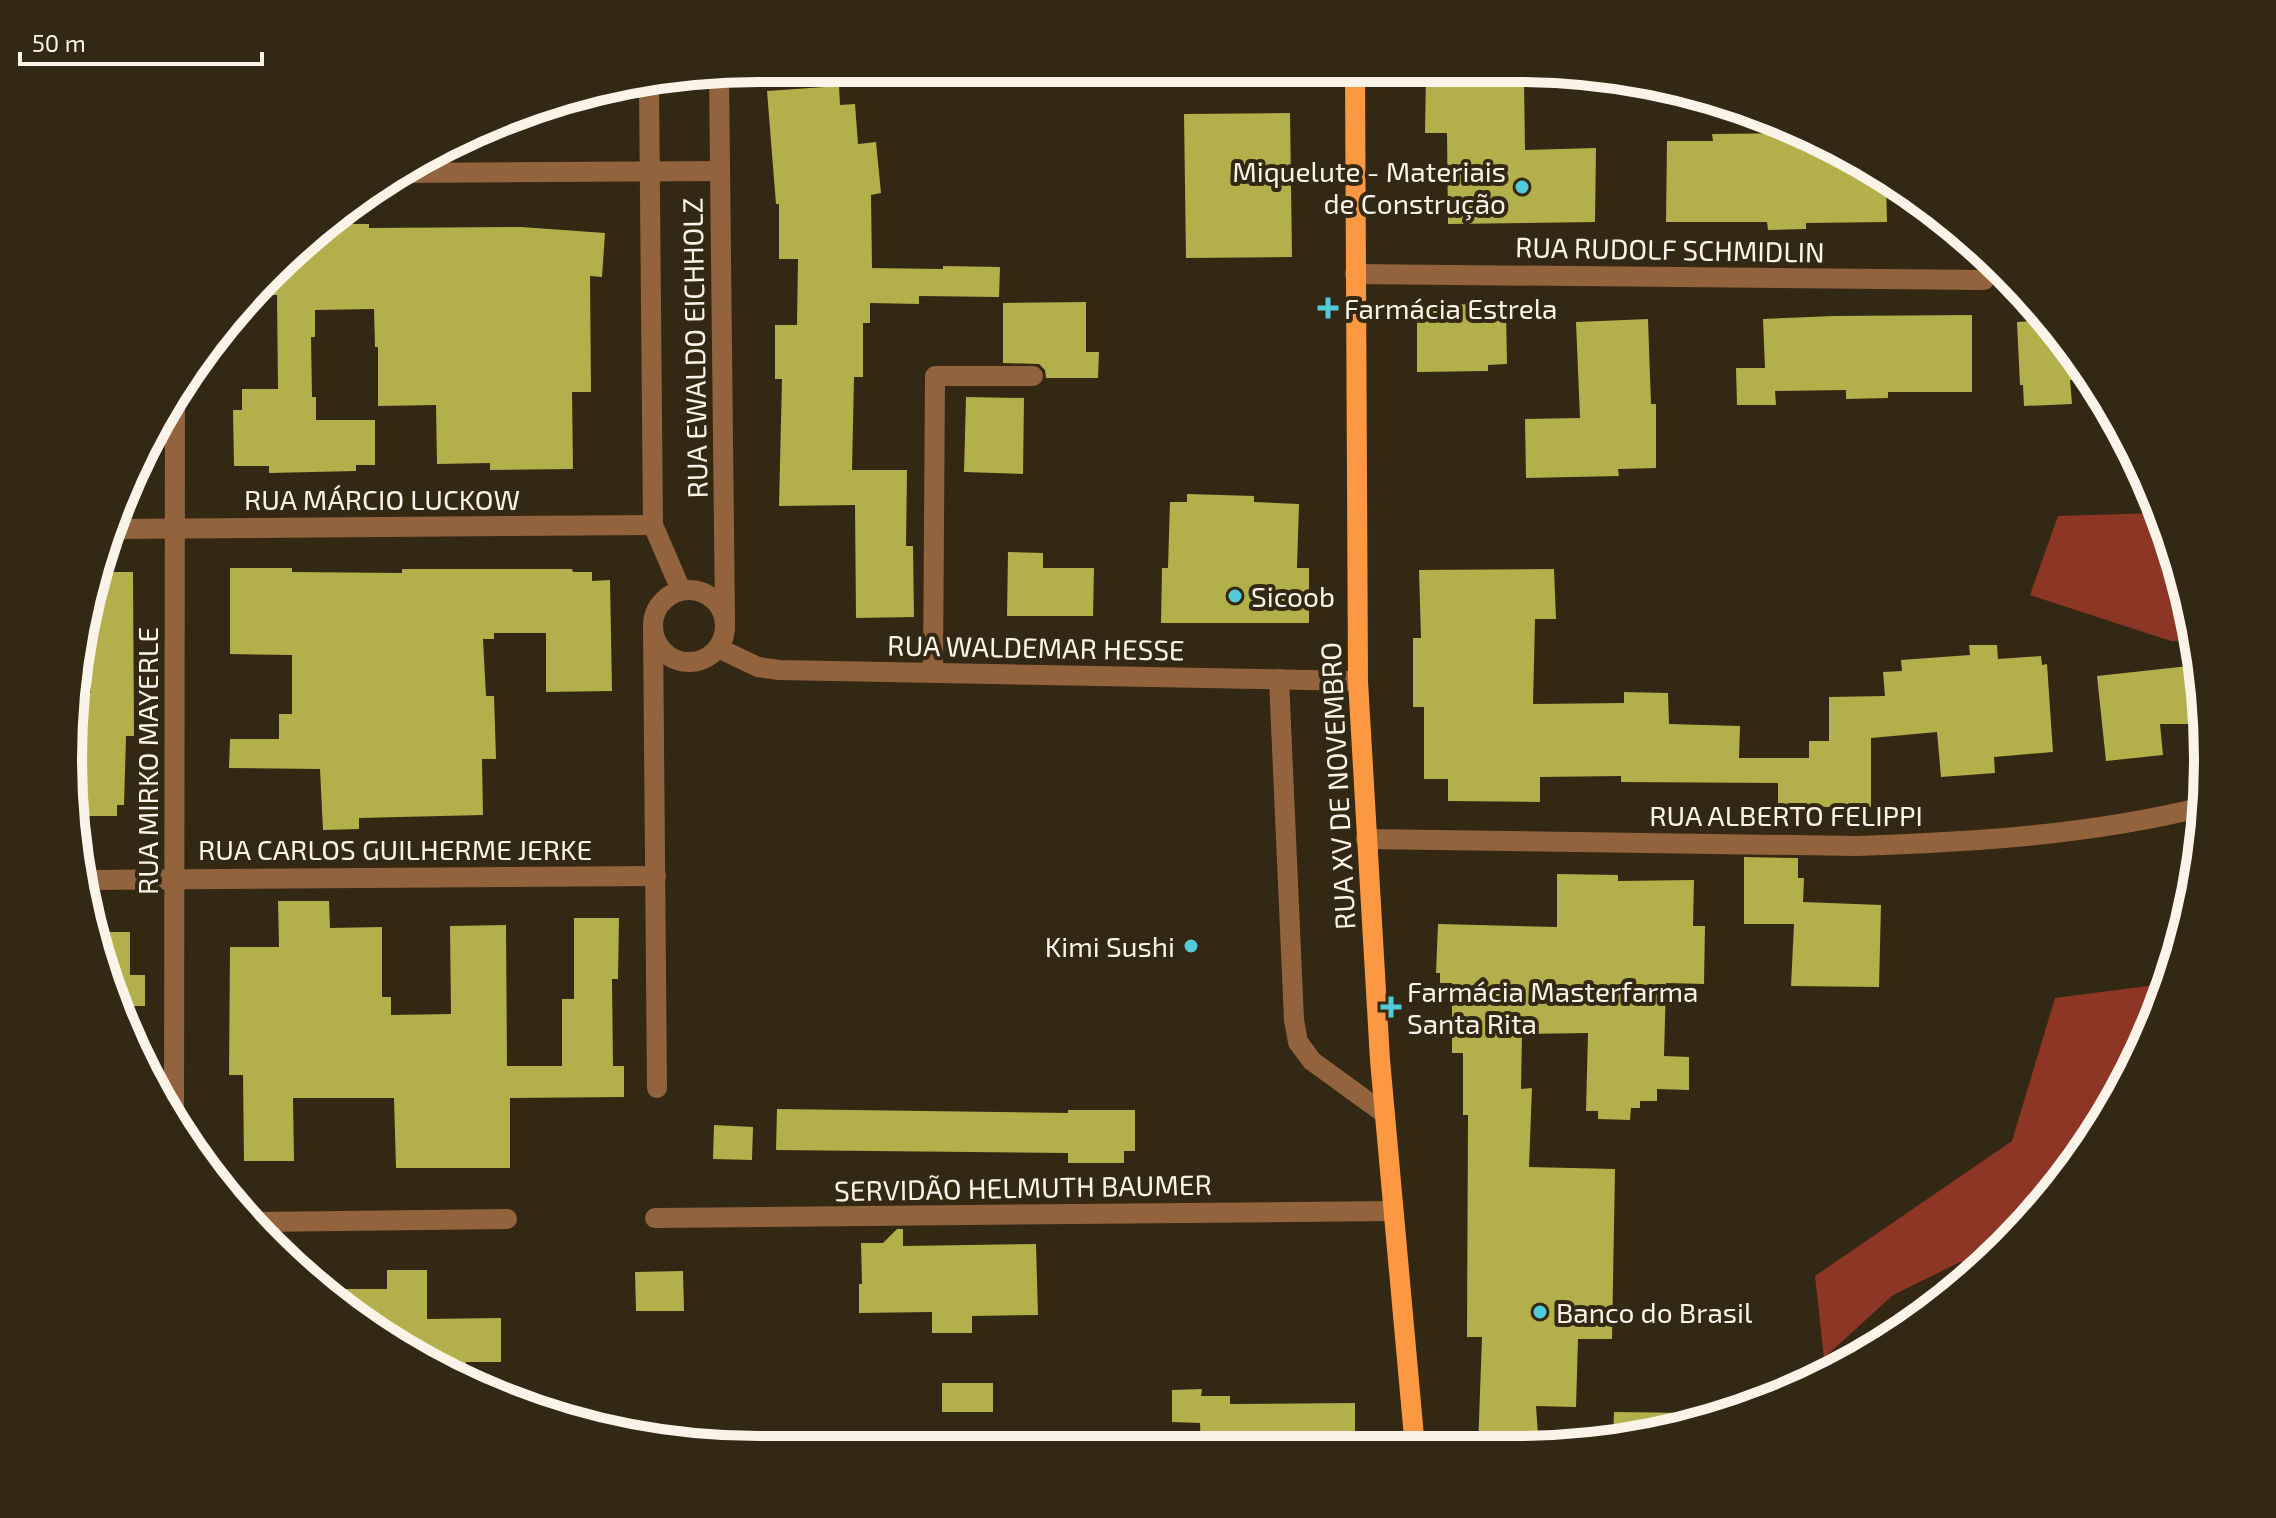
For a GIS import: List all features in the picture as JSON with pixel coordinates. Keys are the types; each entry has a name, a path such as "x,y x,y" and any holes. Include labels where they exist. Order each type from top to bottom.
{"main road":[{"name":"RUA XV DE NOVEMBRO","path":"1355,82 1358,681 1392,1211 1414,1436"}],"street":[{"name":"RUA EWALDO EICHHOLZ","path":"719,83 725,620"},
{"name":"RUA EWALDO EICHHOLZ","path":"649,91 653,525 681,590"},
{"path":"420,173 720,171"},
{"name":"RUA RUDOLF SCHMIDLIN","path":"1355,274 1984,280"},
{"path":"933,673 935,376 1033,376"},
{"name":"RUA MIRKO MAYERLE","path":"174,1100 175,417"},
{"name":"RUA MÁRCIO LUCKOW","path":"123,529 653,525"},
{"path":"653,627 655,638 668,656 678,660 700,661 718,648 725,630 725,620 721,609 704,593 693,589 681,590 661,603 653,627 657,1088"},
{"name":"RUA WALDEMAR HESSE","path":"718,648 758,667 779,670 1358,681"},
{"path":"1279,679 1294,1020 1298,1042 1312,1061 1385,1114"},
{"name":"RUA ALBERTO FELIPPI","path":"1366,839 1857,846 1931,844 2065,834 2143,822 2192,810"},
{"name":"RUA CARLOS GUILHERME JERKE","path":"93,880 656,876"},
{"name":"SERVIDÃO HELMUTH BAUMER","path":"655,1218 1392,1211"},
{"path":"265,1222 507,1219"}],"shaded area":[{"path":"2147,513 2171,584 2183,640 2171,641 2030,595 2058,516"},
{"path":"2155,985 2103,1098 2080,1135 2026,1205 1969,1263 1960,1262 1893,1295 1824,1358 1815,1276 2012,1141 2055,998"}],"building":[{"name":"Miquelute - Materiais de Construção","path":"1426,82 1524,82 1525,150 1596,148 1595,222 1448,224 1447,133 1425,133"},
{"path":"839,86 840,105 855,104 858,144 876,142 881,193 871,195 872,268 1000,267 999,297 919,296 919,304 870,303 870,323 863,323 863,377 854,377 852,470 907,470 906,546 913,546 914,617 856,618 855,505 779,506 782,379 775,379 775,325 797,325 798,259 779,259 779,204 776,204 767,91"},
{"path":"1290,113 1292,257 1186,258 1184,114"},
{"path":"1774,133 1816,152 1886,192 1887,222 1806,223 1806,229 1768,230 1767,222 1666,222 1667,141 1713,141 1712,134"},
{"path":"345,224 369,224 369,228 521,227 605,233 602,277 590,276 591,392 572,392 573,469 490,470 490,463 437,464 436,405 378,406 378,347 375,347 374,309 315,310 315,337 311,337 312,397 316,397 316,420 375,420 375,465 356,465 356,471 269,473 269,466 234,466 233,410 242,410 242,389 278,389 277,295 266,295"},
{"path":"1086,302 1086,352 1099,352 1098,378 1046,378 1045,370 1039,364 1003,363 1003,303"},
{"path":"1489,304 1488,311 1506,311 1507,364 1488,365 1488,371 1417,372 1417,305"},
{"path":"1972,315 1972,392 1888,392 1888,398 1846,399 1846,390 1775,391 1776,405 1737,405 1736,368 1765,368 1763,319"},
{"path":"1648,319 1651,404 1656,404 1656,468 1618,469 1619,476 1526,478 1525,419 1580,418 1576,322"},
{"path":"2033,321 2074,374 2074,380 2070,380 2072,404 2024,406 2017,322"},
{"path":"966,397 1024,398 1023,474 964,472"},
{"path":"1187,494 1254,496 1254,502 1299,504 1297,568 1309,568 1309,623 1161,623 1162,568 1168,568 1170,502 1187,502"},
{"path":"1008,552 1043,553 1043,568 1094,568 1093,616 1007,616"},
{"path":"230,568 292,568 292,572 572,569 573,572 592,572 592,581 610,580 612,691 546,692 546,633 494,633 494,639 483,639 486,696 494,696 496,759 482,759 483,815 359,818 359,829 323,830 320,769 229,768 230,739 279,739 279,714 292,714 292,655 230,654"},
{"path":"1554,569 1556,619 1535,619 1533,704 1624,703 1624,692 1668,693 1669,724 1740,726 1739,758 1809,758 1809,741 1829,741 1829,697 1885,696 1883,672 1902,671 1901,660 1970,655 1969,645 1997,645 1998,659 2041,656 2042,665 2047,664 2053,752 1994,757 1995,773 1941,777 1937,732 1871,738 1871,807 1778,807 1778,783 1621,782 1621,776 1540,777 1540,802 1448,801 1448,779 1424,779 1424,707 1413,707 1413,638 1421,638 1419,570"},
{"path":"109,572 133,572 134,736 126,736 124,805 117,805 117,816 84,816 83,715 86,693 91,693 90,656"},
{"path":"2187,666 2193,724 2160,724 2163,755 2106,761 2097,676"},
{"path":"1744,857 1798,858 1798,878 1804,878 1803,902 1881,905 1879,987 1791,986 1794,924 1744,924"},
{"path":"1557,874 1618,875 1618,881 1694,880 1693,926 1705,926 1704,984 1666,983 1664,1056 1689,1057 1689,1090 1657,1089 1657,1101 1640,1101 1640,1108 1631,1108 1630,1120 1598,1119 1598,1111 1586,1111 1588,1033 1522,1034 1521,1089 1532,1088 1529,1167 1615,1169 1612,1339 1578,1339 1576,1407 1536,1406 1538,1436 1478,1436 1482,1337 1467,1337 1468,1115 1463,1115 1463,1053 1452,1053 1452,983 1440,983 1440,973 1436,973 1438,924 1557,927"},
{"path":"278,901 329,901 330,928 382,927 382,997 391,997 391,1015 451,1014 450,926 506,925 507,1066 562,1066 562,999 574,999 574,918 619,918 618,979 612,979 613,1066 624,1066 624,1097 510,1098 510,1168 396,1168 394,1098 293,1098 294,1161 244,1161 243,1075 229,1075 230,947 279,947"},
{"path":"105,932 130,932 130,975 145,975 145,1006 130,1006"},
{"path":"777,1109 1068,1113 1068,1110 1135,1110 1135,1151 1124,1151 1124,1163 1068,1163 1068,1153 776,1150"},
{"path":"714,1125 753,1127 752,1160 713,1159"},
{"path":"897,1229 903,1229 903,1246 1036,1244 1038,1315 972,1316 972,1333 932,1333 932,1312 859,1313 861,1243 883,1243"},
{"path":"387,1270 427,1270 427,1319 501,1318 501,1362 466,1362 466,1369 383,1322 338,1289 387,1289"},
{"path":"683,1271 684,1311 636,1311 635,1272"},
{"path":"942,1383 993,1383 993,1412 942,1412"},
{"path":"1202,1389 1201,1396 1230,1396 1230,1404 1355,1403 1355,1436 1201,1436 1200,1423 1172,1422 1172,1390"},
{"path":"1614,1412 1692,1413 1649,1423 1613,1429"}],"place":[{"name":"Miquelute - Materiais de Construção","path":"1522,187"},
{"name":"Farmácia Estrela","path":"1328,308"},
{"name":"Sicoob","path":"1235,596"},
{"name":"Kimi Sushi","path":"1191,946"},
{"name":"Farmácia Masterfarma Santa Rita","path":"1391,1007"},
{"name":"Banco do Brasil","path":"1540,1312"}]}
